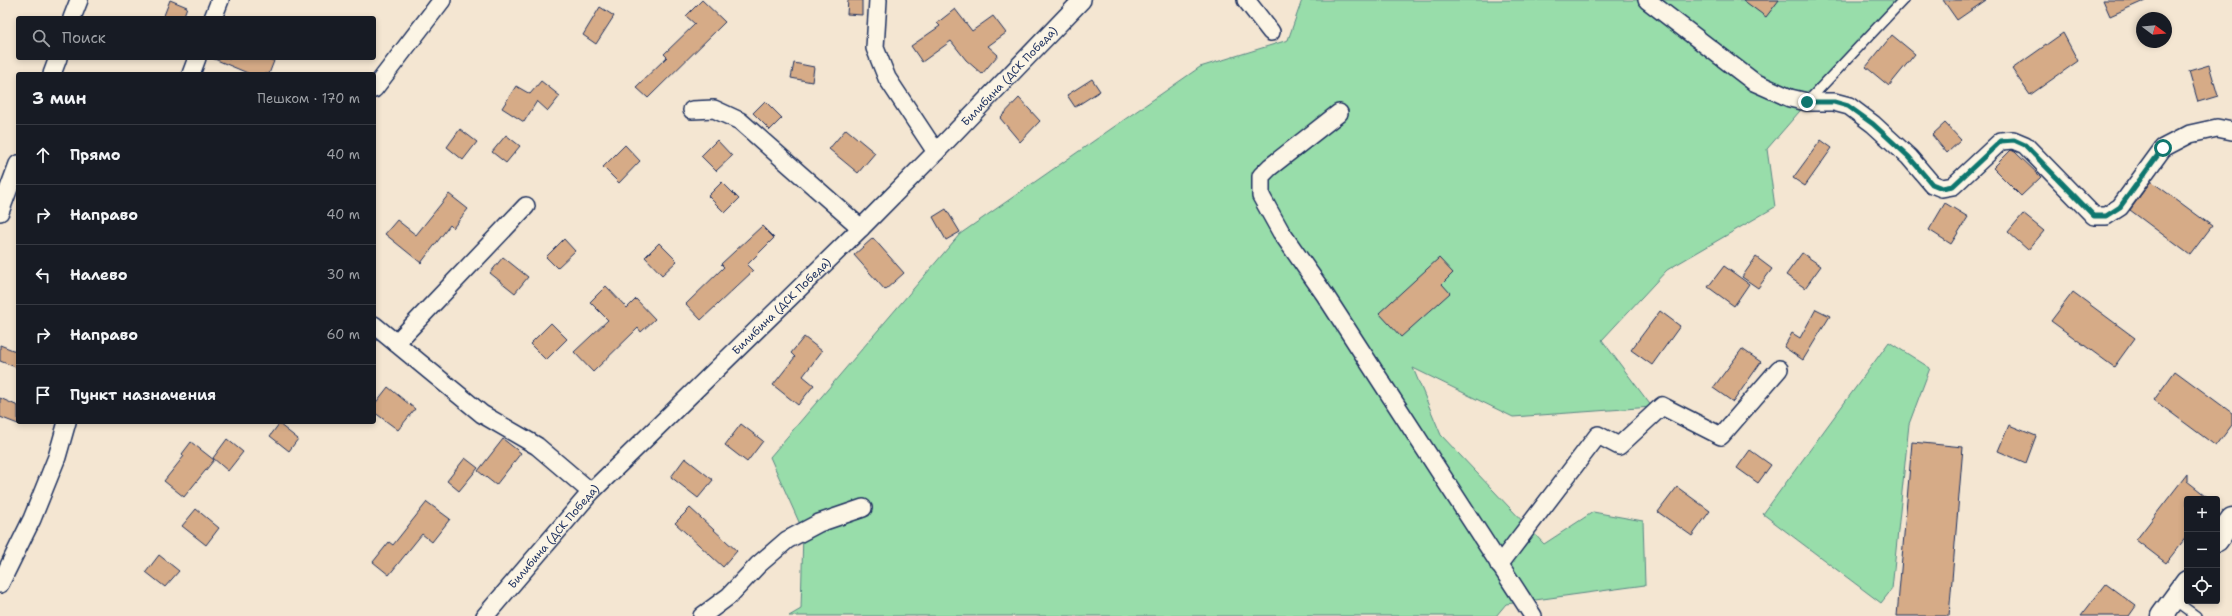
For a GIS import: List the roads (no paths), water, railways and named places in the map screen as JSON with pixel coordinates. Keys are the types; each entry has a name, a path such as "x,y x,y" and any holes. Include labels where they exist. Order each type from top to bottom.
{"main road":[{"path":"2220,536 2232,520"},
{"path":"2168,608 2184,586"}],"street":[{"path":"73,16 79,0"},
{"path":"214,16 220,0"},
{"path":"376,86 442,0"},
{"path":"878,0 875,48 887,78 936,152"},
{"name":"Билибина (ДСК Победа)","path":"485,616 591,492 861,228 1082,0"},
{"path":"1246,0 1271,32"},
{"path":"1646,0 1754,82 1790,98 1807,102 1834,102 1848,106 1873,124 1909,157 1932,184 1942,188 1953,186 2001,141 2014,140 2025,145 2094,216 2106,216 2120,207 2163,148 2190,134 2217,128 2232,130"},
{"path":"53,72 57,60"},
{"path":"192,72 196,60"},
{"path":"692,110 714,109 740,121 861,228"},
{"path":"1339,113 1270,167 1261,176 1261,196 1281,232 1325,296 1533,616"},
{"path":"0,212 16,169"},
{"path":"396,343 526,206"},
{"path":"376,327 482,414 537,446 591,492"},
{"path":"1499,565 1598,435 1619,446 1662,406 1721,436 1779,368"},
{"path":"0,584 32,519 57,457 66,424"},
{"path":"702,616 729,596 758,565 787,540 819,523 863,508"}],"lane":[{"path":"1807,102 1903,0"},
{"path":"2168,608 2196,616"}]}
